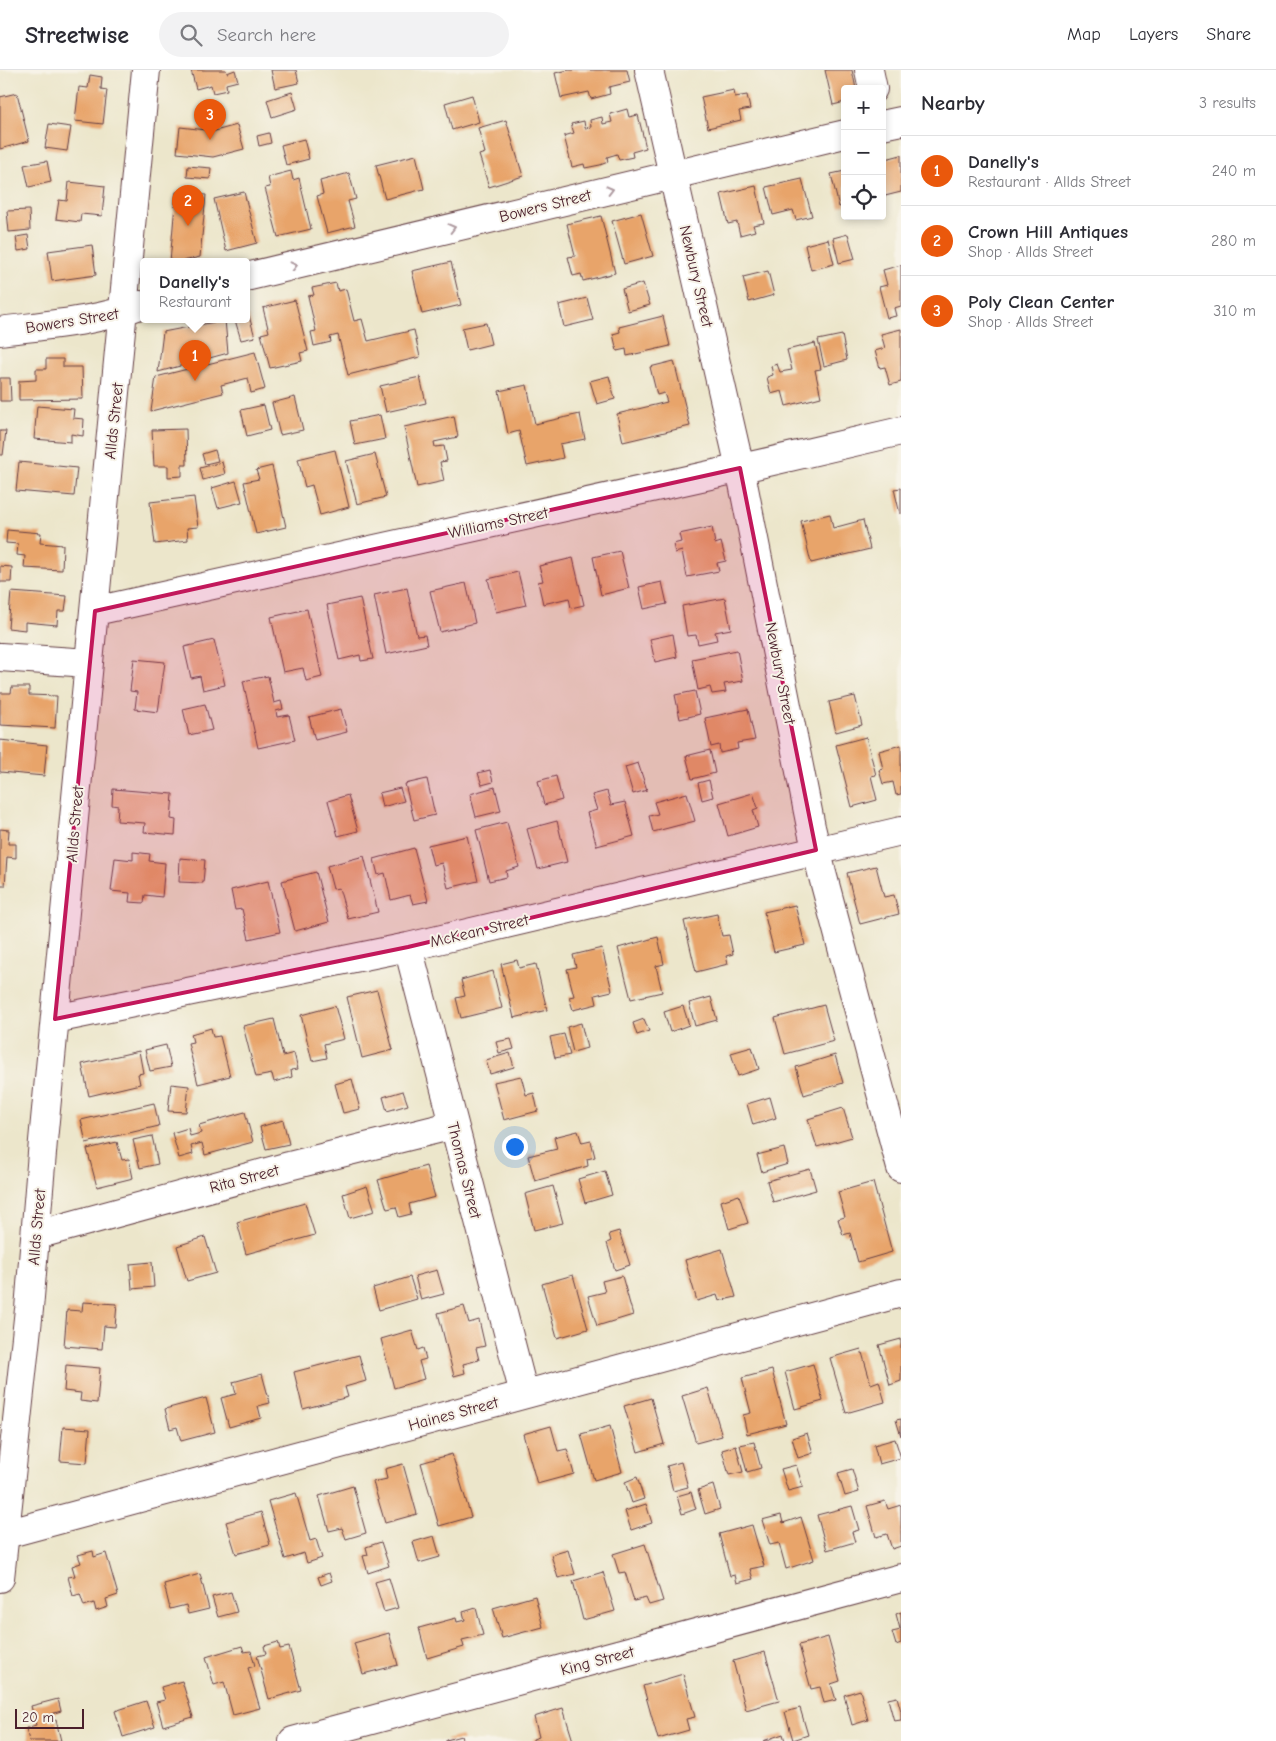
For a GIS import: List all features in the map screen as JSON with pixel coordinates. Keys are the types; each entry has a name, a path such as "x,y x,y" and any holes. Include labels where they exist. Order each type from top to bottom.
{"street":[{"name":"Allds Street","path":"0,1578 6,1534 8,1444 36,1235 89,664 134,308 146,70"},
{"name":"Newbury Street","path":"650,70 740,468 816,850 901,1168"},
{"path":"869,70 872,85"},
{"path":"886,124 901,121"},
{"name":"Bowers Street","path":"250,276 841,135"},
{"name":"Bowers Street","path":"0,331 76,321 134,308"},
{"name":"Williams Street","path":"95,611 901,431"},
{"path":"0,657 89,664"},
{"name":"McKean Street","path":"55,1019 408,946 901,831"},
{"name":"Thomas Street","path":"408,946 524,1394"},
{"name":"Rita Street","path":"36,1235 289,1166 454,1125"},
{"name":"Haines Street","path":"6,1534 901,1294"},
{"name":"King Street","path":"293,1741 901,1578"}],"highlighted area":[{"path":"740,468 816,850 408,947 55,1019 95,611"}],"building":[{"path":"191,70 226,70 227,73 235,70 238,81 226,84 227,90 213,93 211,85 196,89"},
{"path":"271,70 296,70 299,83 275,88"},
{"path":"569,70 627,70 630,82 609,87 610,94 591,99 589,92 561,98 555,73"},
{"path":"825,70 852,70 855,85 841,85 841,103 833,105"},
{"path":"90,75 102,77 101,89 107,90 103,124 75,121 79,87 88,88"},
{"path":"734,90 735,97 747,95 750,109 739,111 741,120 708,128 701,97"},
{"path":"292,92 297,109 272,117 267,100"},
{"path":"17,93 29,141 0,149 0,97"},
{"path":"472,95 479,122 452,130 445,103"},
{"path":"627,109 629,117 638,115 646,148 632,152 633,157 619,160 617,154 607,157 608,162 600,165 585,168 584,164 572,167 564,136 574,133 571,124 584,121 585,128 591,127 590,120 602,117 603,124 612,122 610,114"},
{"path":"506,120 523,176 489,187 479,155 485,153 478,128"},
{"path":"49,124 71,127 67,151 45,148"},
{"path":"237,125 244,149 213,157 177,153 180,127 215,131"},
{"path":"269,133 271,143 259,146 257,136"},
{"path":"304,139 309,159 286,165 281,145"},
{"path":"416,155 424,189 385,199 376,165"},
{"path":"901,155 901,192 886,196 886,175 886,159"},
{"path":"47,161 51,182 29,187 24,165"},
{"path":"188,166 211,168 210,179 187,177"},
{"path":"291,171 293,180 299,178 311,229 278,237 265,188 270,187 268,177"},
{"path":"841,172 841,206 839,207 831,174"},
{"path":"349,173 356,199 348,201 355,226 327,233 317,196 323,194 320,181"},
{"path":"802,179 812,216 796,220 793,210 773,215 766,187"},
{"path":"69,182 105,186 102,216 81,214 80,222 56,219 59,200 67,201"},
{"path":"756,186 764,223 753,225 755,231 740,235 737,222 728,224 721,194"},
{"path":"176,192 206,195 200,257 170,258"},
{"path":"244,192 257,243 226,251 214,199"},
{"path":"29,210 30,230 9,232 7,211"},
{"path":"641,213 653,256 624,264 612,221"},
{"path":"601,216 615,273 583,281 581,274 573,276 568,257 575,256 567,224"},
{"path":"848,234 855,259 839,263 833,238"},
{"path":"28,235 30,249 18,251 16,237"},
{"path":"828,239 834,264 811,270 805,245"},
{"path":"92,245 96,275 52,281 48,251"},
{"path":"451,262 461,305 422,314 412,271"},
{"path":"901,265 901,306 894,308 896,316 887,318 879,287 887,285 883,270"},
{"path":"768,271 774,295 749,302 743,277"},
{"path":"336,283 338,291 346,289 354,321 362,319 368,341 414,330 420,357 348,375 338,335 330,337 331,342 314,346 311,332 316,331 308,296 314,295 312,288"},
{"path":"643,283 650,305 628,311 622,289"},
{"path":"587,298 593,320 564,327 559,305"},
{"path":"295,300 308,351 300,353 302,361 270,368 261,334 269,332 263,308"},
{"path":"663,316 670,346 627,356 626,349 617,351 613,334 620,332 619,327"},
{"path":"250,320 255,337 241,340 236,323 250,323"},
{"path":"210,323 225,323 228,353 158,372 163,332"},
{"path":"486,323 491,344 467,350 462,328"},
{"path":"901,329 901,382 890,385 885,367 880,368 875,351 885,348 881,334"},
{"path":"842,335 847,360 824,366 818,340"},
{"path":"815,343 821,369 815,370 821,397 786,406 782,391 771,394 767,377 773,375 771,366 777,364 780,372 792,370 787,350"},
{"path":"255,352 265,389 251,393 248,378 221,385 223,393 151,411 156,377"},
{"path":"46,359 63,359 63,367 82,367 83,399 19,400 19,381 36,380 36,369 46,369"},
{"path":"674,361 690,426 623,442 617,414 667,402 664,393 657,395 650,367"},
{"path":"609,376 615,399 597,404 590,381"},
{"path":"420,377 426,403 386,412 380,386"},
{"path":"0,378 10,378 11,401 0,401"},
{"path":"527,385 535,424 580,414 585,439 560,444 563,458 527,466 519,431 508,434 499,391"},
{"path":"295,397 303,430 280,435 272,403"},
{"path":"264,405 270,430 247,436 241,410"},
{"path":"37,406 74,409 73,418 84,419 83,436 71,434 71,442 34,439"},
{"path":"380,415 385,439 355,445 350,421"},
{"path":"454,416 458,437 434,442 435,447 444,446 447,461 440,462 444,481 417,487 404,427"},
{"path":"186,429 187,465 182,465 182,476 168,477 168,466 154,466 152,430"},
{"path":"0,431 6,431 3,455 0,455"},
{"path":"215,450 218,461 205,464 202,454"},
{"path":"335,450 349,507 320,515 312,485 305,487 298,459"},
{"path":"375,454 386,497 357,504 346,461"},
{"path":"19,462 77,468 74,496 16,491"},
{"path":"222,462 225,474 203,480 200,468"},
{"path":"272,466 286,527 256,534 244,482 259,479 256,470"},
{"path":"236,481 242,502 218,508 212,488"},
{"path":"901,488 901,514 900,514 894,489"},
{"path":"194,497 198,527 187,528 188,540 155,544 150,502"},
{"path":"830,514 833,528 863,520 870,549 811,563 801,521"},
{"path":"712,527 715,544 721,542 726,561 717,563 719,571 687,577 682,551 675,553 673,544 681,542 679,534"},
{"path":"7,530 41,533 40,543 63,545 62,570 24,568 25,556 17,555 18,544 6,543"},
{"path":"620,551 629,588 601,595 593,557"},
{"path":"573,558 584,605 571,608 569,598 543,604 538,582 543,581 539,566"},
{"path":"0,566 12,567 11,582 0,582"},
{"path":"518,572 526,605 496,612 488,579"},
{"path":"662,582 667,604 644,609 639,587"},
{"path":"466,583 475,623 440,632 430,591"},
{"path":"407,588 417,636 425,635 427,645 386,654 374,595"},
{"path":"11,592 67,596 65,611 58,611 57,625 25,622 25,630 8,628"},
{"path":"360,598 373,659 361,661 360,655 339,660 327,605"},
{"path":"725,598 731,629 715,632 717,640 698,644 696,635 687,636 682,606"},
{"path":"307,609 322,677 306,681 303,668 283,672 271,617"},
{"path":"673,634 677,657 655,662 650,639"},
{"path":"214,640 225,685 203,690 200,676 191,678 184,647"},
{"path":"737,650 743,681 724,684 726,692 712,694 710,687 698,690 692,659"},
{"path":"134,659 165,662 158,712 135,709 137,692 130,691"},
{"path":"268,676 274,703 281,701 283,709 276,711 277,717 289,715 295,740 258,748 243,681"},
{"path":"12,687 29,687 29,695 57,696 55,728 0,725 0,693 11,693"},
{"path":"695,691 700,714 680,719 675,695"},
{"path":"855,696 862,725 836,732 829,702"},
{"path":"205,704 212,730 189,735 183,709"},
{"path":"341,709 347,732 315,740 309,717"},
{"path":"748,709 755,740 737,743 738,749 720,753 719,745 711,747 705,718"},
{"path":"866,737 876,775 871,776 877,800 852,807 836,745"},
{"path":"0,740 47,745 44,776 0,772"},
{"path":"901,745 901,794 896,795 893,782 883,784 879,770 883,769 879,751"},
{"path":"710,750 715,773 692,779 686,756"},
{"path":"638,763 647,790 633,794 625,767"},
{"path":"490,770 493,782 482,785 478,773"},
{"path":"556,776 562,800 544,805 538,781"},
{"path":"427,779 435,815 414,820 405,784"},
{"path":"709,780 713,797 702,800 698,783"},
{"path":"495,787 501,811 476,817 470,794"},
{"path":"400,788 404,801 382,807 379,793"},
{"path":"113,789 173,794 171,819 176,820 175,835 144,832 145,823 117,821 118,806 112,805"},
{"path":"607,791 611,805 625,802 634,836 597,846 587,813 597,810 592,795"},
{"path":"687,793 695,821 653,832 649,816 658,814 654,802"},
{"path":"753,793 758,808 753,810 758,827 728,836 719,803"},
{"path":"348,795 358,831 338,836 328,801"},
{"path":"557,821 567,862 538,869 527,829"},
{"path":"507,822 519,867 506,871 507,877 489,881 476,830"},
{"path":"0,829 9,830 8,844 16,844 16,858 7,857 5,886 0,886"},
{"path":"467,836 478,881 448,888 442,863 433,865 428,845"},
{"path":"414,848 428,901 413,904 410,895 391,900 385,873 378,875 374,859"},
{"path":"133,852 150,854 149,861 165,863 162,897 145,895 144,903 129,902 130,893 111,891 115,858 133,860"},
{"path":"364,856 378,912 348,919 339,888 333,889 327,866"},
{"path":"180,858 205,860 203,883 179,882"},
{"path":"876,866 884,897 894,895 899,914 860,924 847,873"},
{"path":"316,872 329,922 295,931 282,881"},
{"path":"268,881 280,932 249,939 242,909 235,910 231,890"},
{"path":"795,905 805,945 774,952 764,912"},
{"path":"717,914 722,936 729,935 733,954 726,956 728,964 696,972 684,921"},
{"path":"658,937 664,964 656,966 662,992 631,999 618,948"},
{"path":"602,948 612,991 595,995 597,1004 573,1010 569,997 574,996 567,969 576,967 573,955"},
{"path":"517,960 519,968 536,964 547,1010 514,1018 501,964"},
{"path":"493,971 502,1008 461,1018 456,998 465,996 461,980"},
{"path":"377,990 393,1050 362,1058 347,997"},
{"path":"711,997 717,1020 695,1026 689,1003"},
{"path":"824,1005 834,1041 785,1054 775,1018"},
{"path":"335,1006 344,1039 324,1044 327,1058 312,1061 301,1015"},
{"path":"683,1006 689,1025 670,1032 664,1012"},
{"path":"274,1019 283,1056 294,1053 298,1069 291,1070 292,1077 274,1082 272,1074 256,1077 243,1026"},
{"path":"644,1019 649,1031 637,1035 633,1023"},
{"path":"581,1023 587,1048 573,1052 567,1027"},
{"path":"211,1028 213,1037 220,1036 230,1076 198,1084 188,1043 193,1042 191,1034"},
{"path":"564,1034 570,1055 555,1058 550,1037"},
{"path":"511,1039 514,1049 499,1053 496,1042"},
{"path":"166,1045 171,1067 150,1071 145,1050"},
{"path":"752,1047 759,1069 738,1076 731,1053"},
{"path":"139,1051 143,1073 138,1074 140,1084 89,1096 82,1064"},
{"path":"510,1053 514,1067 490,1074 486,1060"},
{"path":"835,1055 843,1083 804,1095 796,1067"},
{"path":"521,1076 526,1095 534,1093 538,1111 504,1120 494,1082"},
{"path":"352,1079 360,1109 343,1113 335,1084"},
{"path":"171,1084 189,1086 186,1112 168,1111"},
{"path":"403,1091 408,1105 387,1111 383,1097"},
{"path":"770,1097 776,1118 753,1125 747,1104"},
{"path":"154,1103 159,1126 86,1143 81,1120"},
{"path":"843,1108 852,1137 817,1147 808,1119"},
{"path":"245,1112 253,1142 205,1155 202,1143 191,1146 193,1154 179,1158 172,1133 188,1128 190,1136 201,1133 199,1125"},
{"path":"283,1120 289,1144 266,1149 260,1127"},
{"path":"578,1131 582,1143 591,1141 595,1157 587,1159 588,1166 535,1181 528,1156 557,1149 554,1137"},
{"path":"152,1136 158,1164 140,1168 133,1140"},
{"path":"117,1142 122,1160 129,1159 133,1178 97,1187 87,1149"},
{"path":"784,1148 788,1164 762,1172 757,1155"},
{"path":"426,1166 435,1197 409,1204 411,1214 399,1217 396,1207 387,1209 378,1180"},
{"path":"810,1169 816,1190 773,1202 767,1181"},
{"path":"605,1171 612,1195 585,1203 578,1179"},
{"path":"873,1182 892,1252 858,1262 850,1233 843,1235 838,1219 845,1217 838,1192"},
{"path":"367,1186 375,1211 350,1218 343,1194"},
{"path":"553,1186 563,1223 534,1230 525,1194"},
{"path":"739,1195 748,1223 729,1229 721,1201"},
{"path":"305,1203 315,1235 246,1254 237,1222"},
{"path":"619,1231 630,1265 615,1270 607,1243 611,1241 609,1234"},
{"path":"205,1237 216,1273 187,1281 177,1246"},
{"path":"722,1249 736,1297 719,1301 717,1295 697,1301 685,1260"},
{"path":"152,1262 154,1287 132,1289 130,1264"},
{"path":"437,1270 444,1294 421,1300 415,1276"},
{"path":"573,1275 588,1329 557,1338 542,1284"},
{"path":"622,1276 633,1315 597,1326 588,1296 605,1292 602,1281"},
{"path":"410,1277 417,1299 379,1310 373,1288"},
{"path":"83,1302 117,1304 115,1327 104,1326 102,1349 64,1346 67,1310 82,1311"},
{"path":"464,1306 469,1323 479,1320 485,1346 476,1348 479,1360 463,1364 465,1373 454,1376 438,1313"},
{"path":"412,1330 418,1350 423,1348 426,1359 419,1361 424,1379 394,1388 381,1339"},
{"path":"901,1339 901,1381 890,1385 879,1345"},
{"path":"861,1349 871,1384 879,1381 885,1402 846,1413 830,1358"},
{"path":"359,1355 366,1381 345,1387 348,1397 303,1409 294,1372"},
{"path":"813,1364 823,1401 795,1409 785,1372"},
{"path":"66,1365 100,1368 97,1403 80,1401 81,1393 64,1391"},
{"path":"772,1370 786,1424 747,1434 743,1415 751,1413 742,1378"},
{"path":"262,1374 270,1403 258,1406 261,1418 229,1427 221,1398 236,1394 233,1382"},
{"path":"708,1388 722,1436 696,1443 682,1396"},
{"path":"206,1398 215,1432 181,1441 177,1427 170,1429 165,1409"},
{"path":"651,1398 664,1444 638,1452 624,1406"},
{"path":"901,1419 901,1436 896,1420"},
{"path":"551,1426 558,1451 567,1449 574,1474 537,1484 523,1434"},
{"path":"610,1426 622,1472 594,1480 581,1434"},
{"path":"63,1427 90,1429 87,1463 60,1461"},
{"path":"807,1433 813,1453 798,1458 792,1438"},
{"path":"895,1439 901,1458 879,1464 874,1445"},
{"path":"754,1442 761,1468 747,1472 740,1445"},
{"path":"736,1446 743,1472 729,1475 722,1450"},
{"path":"452,1454 471,1517 439,1526 421,1463"},
{"path":"681,1462 688,1487 673,1491 667,1466"},
{"path":"403,1464 417,1514 385,1523 373,1482 387,1479 385,1469"},
{"path":"796,1465 803,1487 788,1491 781,1469"},
{"path":"852,1469 859,1492 845,1496 838,1473"},
{"path":"637,1477 644,1499 632,1503 625,1482"},
{"path":"713,1485 720,1509 705,1514 698,1490"},
{"path":"353,1486 366,1533 346,1539 342,1528 329,1531 319,1496"},
{"path":"691,1492 696,1509 682,1514 677,1496"},
{"path":"296,1493 310,1541 316,1539 322,1558 307,1563 304,1553 285,1559 268,1501"},
{"path":"885,1501 888,1509 901,1505 901,1546 892,1549 887,1534 876,1537 867,1506"},
{"path":"646,1504 652,1523 631,1530 625,1511"},
{"path":"852,1506 859,1530 852,1532 855,1542 827,1550 817,1515"},
{"path":"261,1512 270,1545 236,1554 226,1522"},
{"path":"781,1515 783,1523 801,1517 814,1560 786,1569 779,1543 770,1545 762,1520"},
{"path":"752,1525 764,1566 750,1569 753,1579 737,1583 735,1575 730,1576 719,1534"},
{"path":"434,1536 440,1557 419,1563 413,1542"},
{"path":"381,1542 389,1566 368,1573 363,1556 368,1555 366,1547"},
{"path":"645,1544 663,1601 649,1605 646,1598 634,1601 625,1572 619,1573 613,1554"},
{"path":"568,1550 575,1574 558,1578 551,1555"},
{"path":"93,1551 94,1557 106,1553 118,1595 106,1599 108,1607 96,1611 94,1603 84,1606 80,1594 73,1596 68,1577 75,1576 72,1566 81,1563 78,1555"},
{"path":"603,1572 615,1611 583,1620 573,1581"},
{"path":"329,1573 332,1581 321,1585 318,1577"},
{"path":"200,1574 209,1609 188,1614 186,1605 170,1609 164,1584"},
{"path":"389,1578 398,1608 384,1612 375,1582"},
{"path":"231,1592 237,1612 218,1617 212,1597"},
{"path":"535,1596 543,1627 502,1638 493,1608"},
{"path":"476,1608 483,1635 462,1640 464,1647 427,1658 419,1628 456,1618 457,1622 465,1620 463,1612"},
{"path":"901,1612 901,1629 900,1629 896,1614"},
{"path":"901,1630 901,1643 896,1645 892,1632"},
{"path":"389,1633 398,1665 363,1674 354,1643"},
{"path":"828,1637 840,1681 831,1684 836,1700 824,1703 820,1687 811,1689 799,1645"},
{"path":"278,1642 280,1649 289,1647 301,1690 269,1699 257,1656 266,1654 264,1646"},
{"path":"242,1646 244,1652 251,1651 255,1666 248,1668 260,1708 233,1715 224,1682 214,1685 206,1657"},
{"path":"765,1652 779,1701 746,1710 733,1661"},
{"path":"683,1674 695,1717 686,1719 689,1730 658,1739 643,1686"},
{"path":"182,1681 193,1717 163,1726 156,1702 165,1700 161,1687"},
{"path":"860,1690 868,1720 852,1725 844,1695"},
{"path":"897,1697 901,1711 901,1720 894,1721 888,1699"},
{"path":"58,1699 61,1711 48,1715 50,1722 56,1720 61,1741 29,1741 26,1728 36,1725 31,1706"},
{"path":"146,1701 155,1727 123,1737 115,1711"},
{"path":"563,1708 573,1741 533,1741 533,1739 539,1737 534,1717"},
{"path":"800,1708 808,1735 793,1740 785,1712"},
{"path":"783,1734 785,1741 763,1741"},
{"path":"461,1736 463,1741 446,1741 446,1740"}],"place":[{"name":"Poly Clean Center","path":"210,140"},
{"name":"Crown Hill Antiques","path":"188,226"},
{"name":"Danelly's","path":"195,381"}]}
